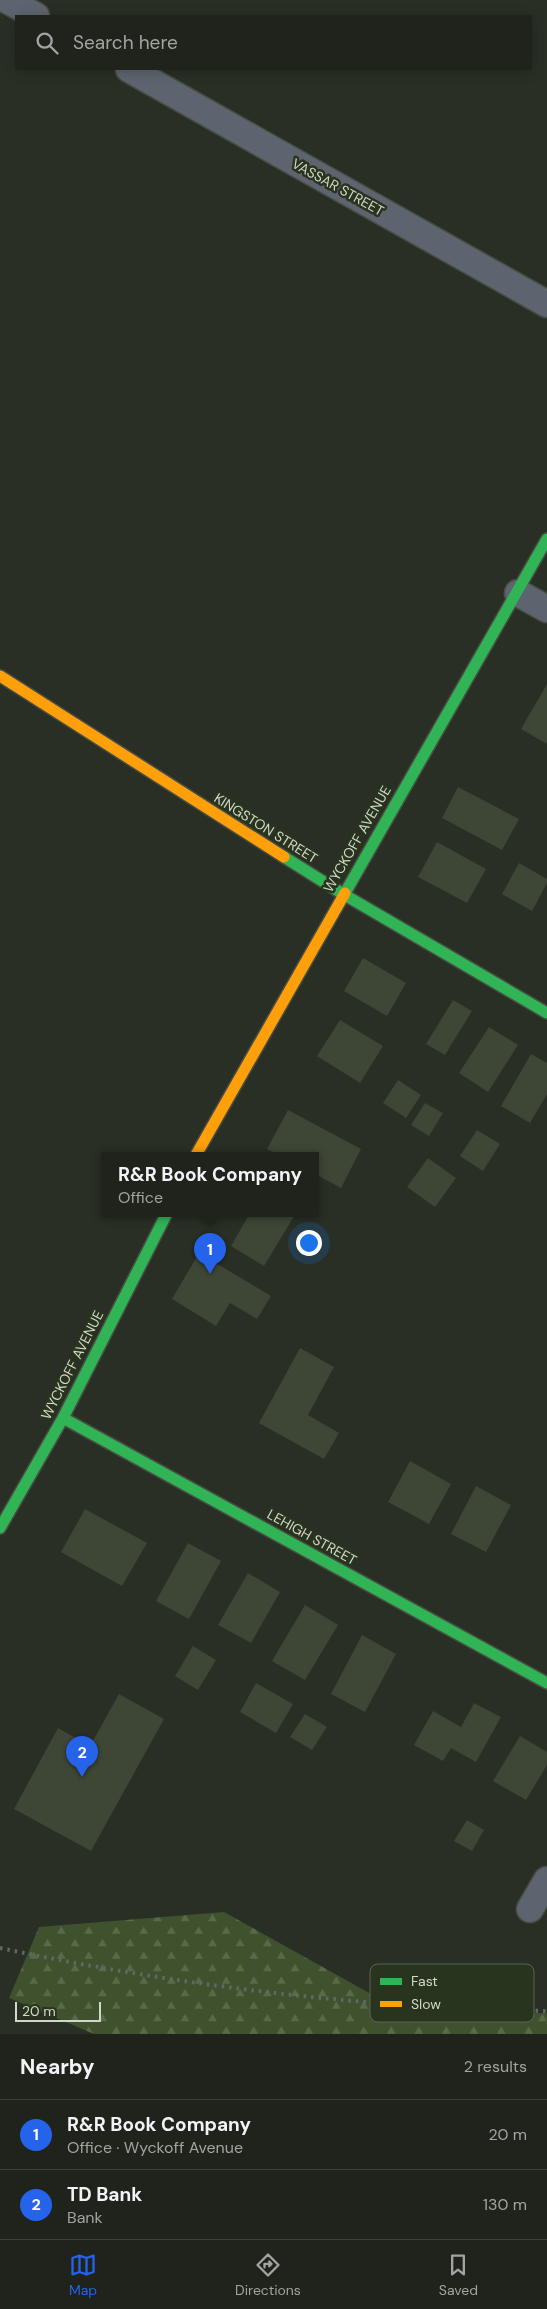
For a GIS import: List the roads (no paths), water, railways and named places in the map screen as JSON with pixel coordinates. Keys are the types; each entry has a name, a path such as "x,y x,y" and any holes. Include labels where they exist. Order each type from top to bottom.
{"street":[{"path":"7,0 34,15"},
{"name":"VASSAR STREET","path":"131,70 547,304"},
{"name":"WYCKOFF AVENUE","path":"198,1152 343,894 547,540"},
{"path":"518,593 547,609"},
{"name":"KINGSTON STREET","path":"0,676 343,894 547,1013"},
{"name":"WYCKOFF AVENUE","path":"0,1528 63,1418 164,1217"},
{"name":"LEHIGH STREET","path":"63,1418 547,1683"},
{"path":"530,1909 547,1880"}],"railway":[{"path":"0,1948 204,1984 272,1993 370,2002"},
{"path":"534,2011 547,2011"}],"place":[{"name":"R&R Book Company","path":"210,1274"},
{"name":"TD Bank","path":"82,1777"}]}
